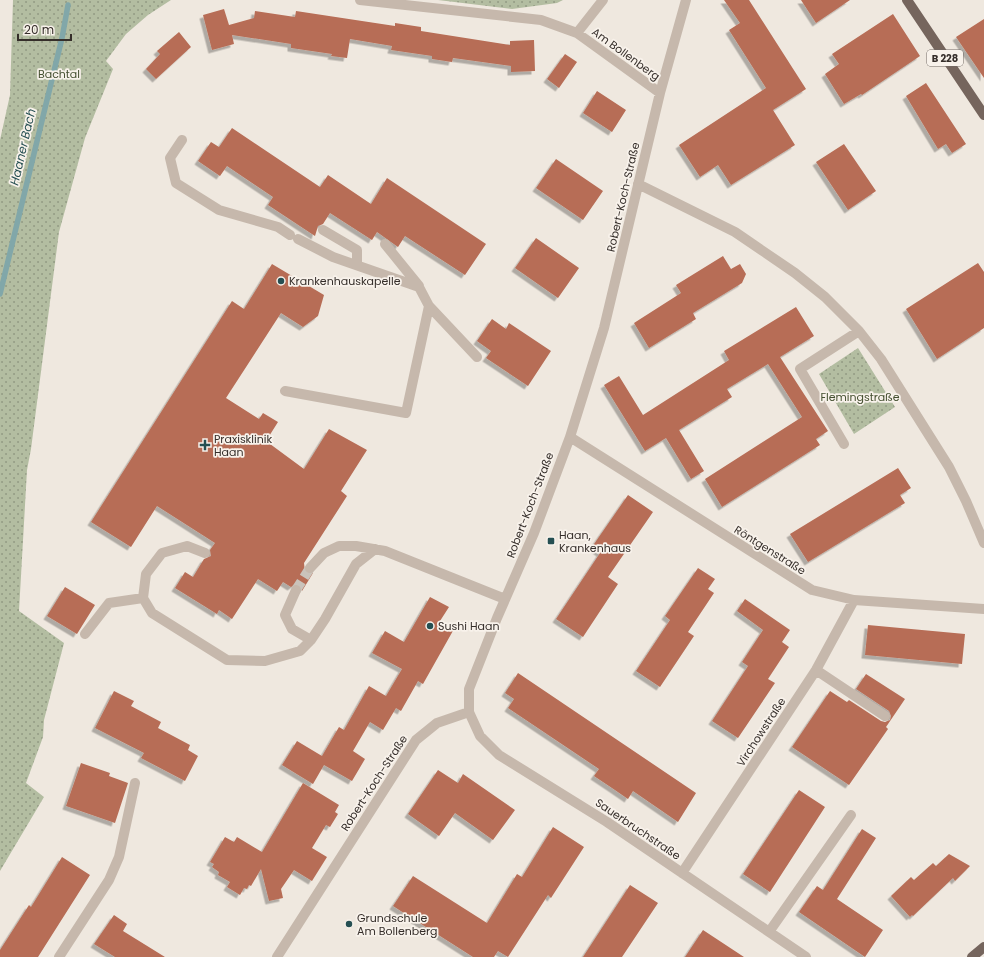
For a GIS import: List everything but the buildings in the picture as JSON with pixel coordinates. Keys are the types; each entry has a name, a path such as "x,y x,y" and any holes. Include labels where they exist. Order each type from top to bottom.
{"main road":[{"name":"B 228","path":"907,0 984,115"},
{"path":"972,957 984,947"}],"street":[{"name":"Am Bollenberg","path":"360,0 541,20 577,34 660,93"},
{"name":"Am Bollenberg","path":"577,34 603,0"},
{"name":"Robert-Koch-Straße","path":"278,955 416,740 437,723 469,712 469,689 505,599 534,533 570,437 604,328 660,93 686,0"},
{"path":"182,140 170,158 176,183 219,210 278,227 333,257 357,264 419,287"},
{"path":"638,184 735,232 795,273 825,297 859,331 881,359 949,467 966,501 984,543"},
{"path":"323,230 357,250 357,264"},
{"path":"385,244 419,287 429,306 477,357"},
{"path":"285,391 406,413 429,306"},
{"path":"844,444 800,369 859,331"},
{"name":"Röntgenstraße","path":"570,437 812,590 854,600 984,609"},
{"path":"205,553 187,546 162,554 146,574 144,598 152,613 227,660 265,661 300,652 311,640 356,564 375,549"},
{"path":"310,568 324,553 339,546 356,546 375,549 385,551 505,599"},
{"path":"296,590 285,615 292,629 311,640"},
{"path":"85,634 109,603 144,598"},
{"name":"Virchowstraße","path":"682,873 816,670 854,600"},
{"path":"816,670 885,716"},
{"name":"Sauerbruchstraße","path":"469,712 480,736 499,755 607,822 806,957"},
{"path":"59,957 109,880 119,857 135,783"},
{"path":"769,932 851,815"}],"green space":[{"name":"Bachtal","path":"13,0 171,0 148,15 126,34 106,61 113,69 85,138 59,232 27,470 19,611 64,643 44,720 43,737 26,783 44,797 0,871 0,140 10,95"},
{"path":"438,0 563,0 557,3 512,9"},
{"name":"Flemingstraße","path":"858,348 895,407 854,434 819,374"}],"waterway":[{"name":"Haaner Bach","path":"0,294 62,38 68,5"}],"tunnel":[{"path":"296,590 310,568"}],"place":[{"name":"Krankenhauskapelle","path":"281,281"},
{"name":"Praxisklinik Haan","path":"205,445"},
{"name":"Haan, Krankenhaus","path":"551,541"},
{"name":"Sushi Haan","path":"430,626"},
{"name":"Grundschule Am Bollenberg","path":"349,924"}]}
